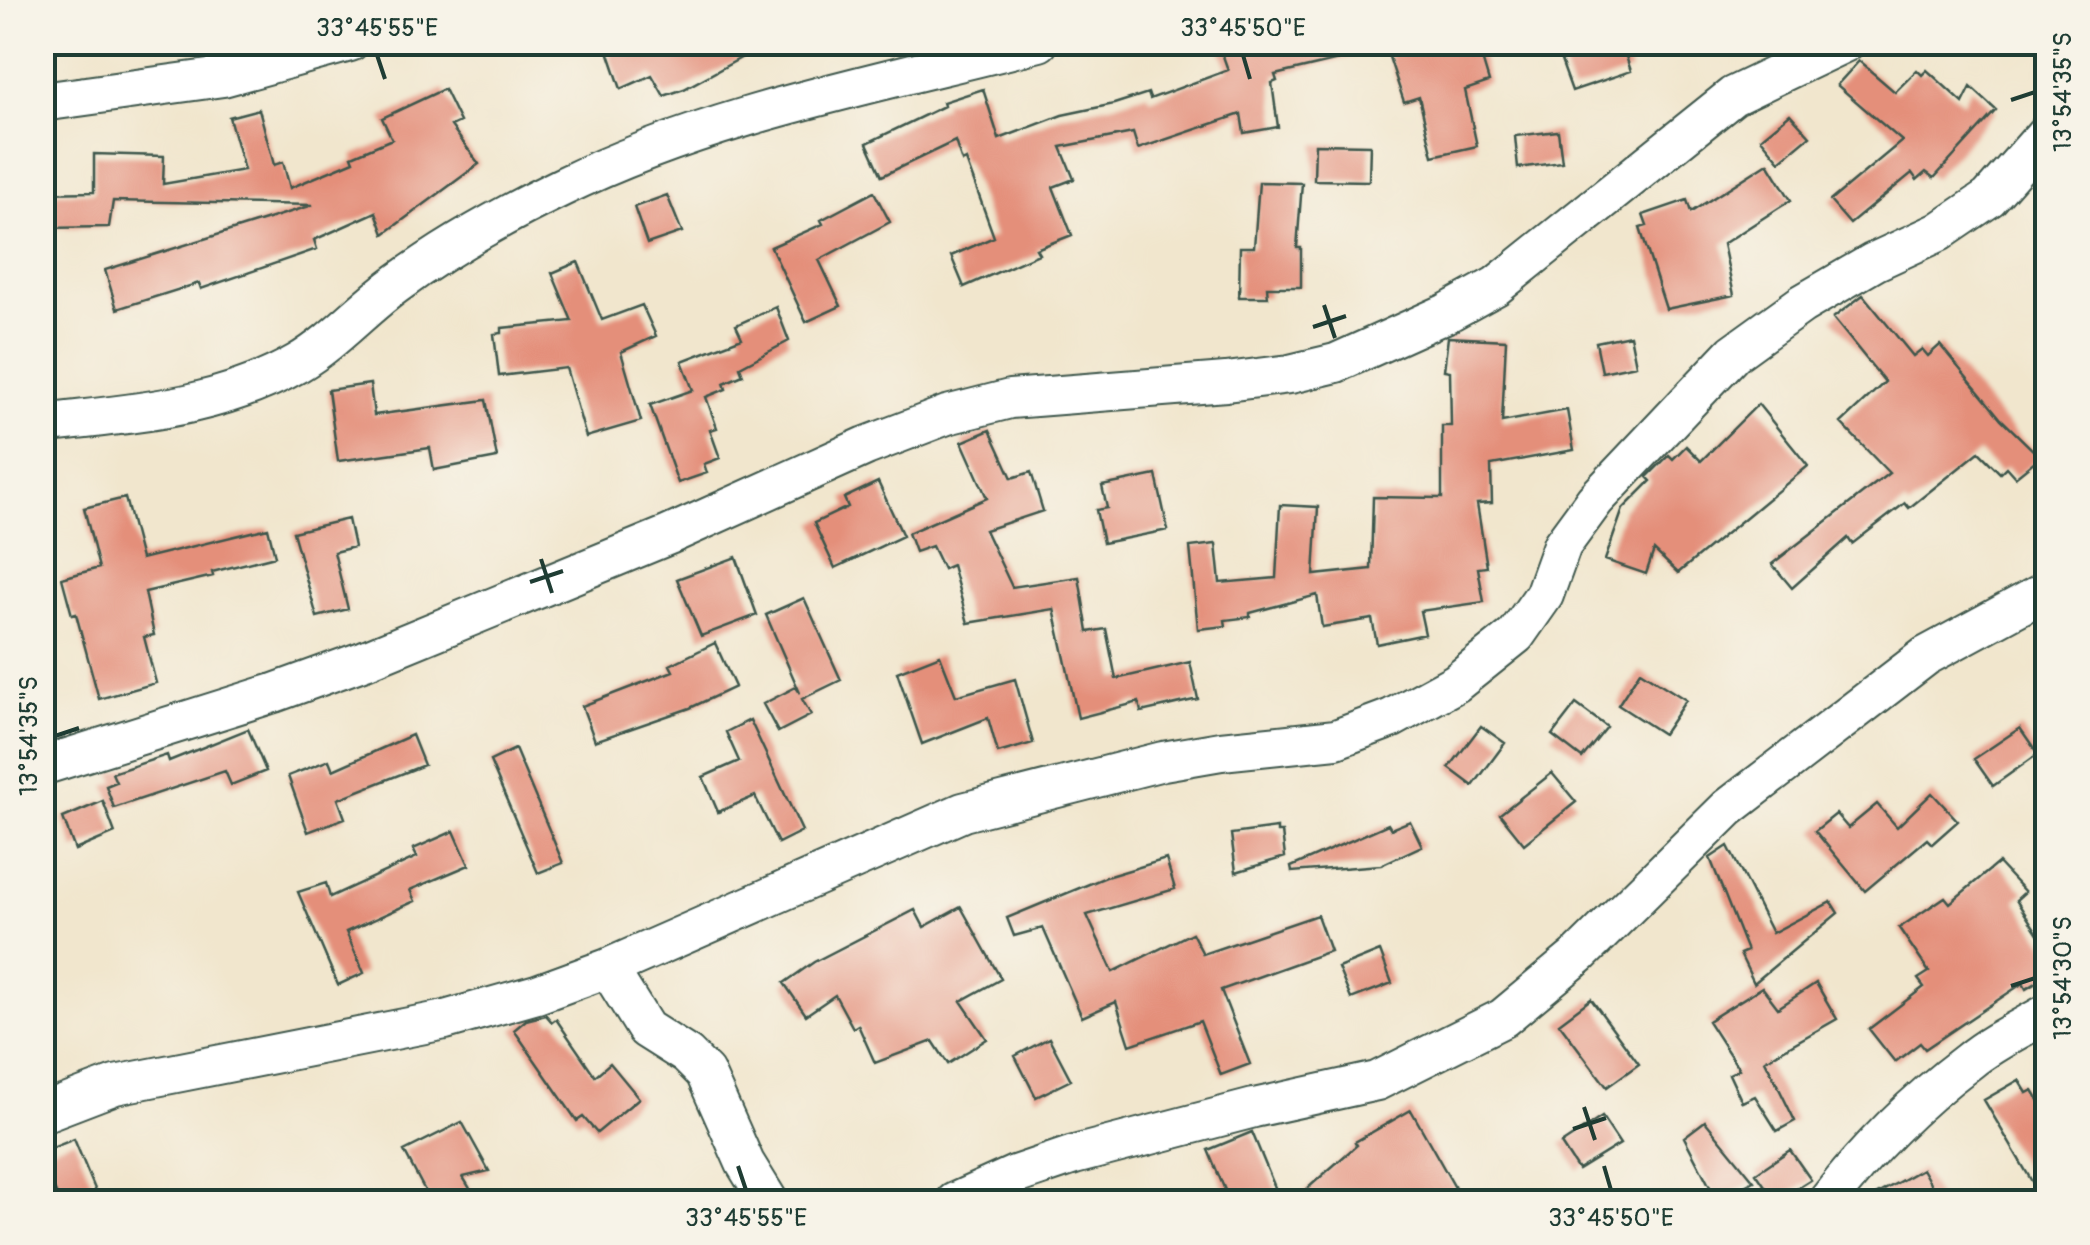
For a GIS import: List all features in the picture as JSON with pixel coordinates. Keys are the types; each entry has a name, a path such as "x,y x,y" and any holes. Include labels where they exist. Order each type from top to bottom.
{"street":[{"path":"42,102 222,77 350,42"},
{"path":"42,424 181,408 245,388 300,362 400,281 561,188 628,157 973,51 1039,42"},
{"path":"42,766 274,694 365,660 670,535 866,446 947,415 1010,399 1226,382 1290,374 1336,362 1447,313 1496,286 1733,96 1846,42"},
{"path":"42,1113 114,1085 445,1020 537,994 608,968 963,812 1164,761 1221,750 1336,739 1392,718 1456,683 1516,634 1544,595 1562,545 1594,500 1734,353 1802,304 1874,262 1939,232 1989,198 2048,132"},
{"path":"955,1202 1074,1155 1254,1108 1377,1082 1503,1018 1580,954 1728,808 1926,656 2048,590"},
{"path":"608,968 646,1029 688,1055 705,1073 744,1163 769,1202"},
{"path":"1827,1202 1908,1112 1971,1059 2048,1013"}],"building":[{"path":"605,42 770,42 664,96 652,75 621,89"},
{"path":"1218,42 1362,42 1364,54 1275,75 1277,81 1272,83 1278,127 1244,133 1241,114 1138,149 1133,133 1061,147 1074,179 1053,187 1072,235 1036,249 1039,254 964,287 951,256 994,237 966,160 962,162 955,141 882,176 867,143 944,106 943,102 983,89 999,139 1062,115 1148,93 1150,99 1228,70"},
{"path":"1384,42 1477,42 1489,82 1465,90 1477,146 1433,156 1419,97 1404,102"},
{"path":"1562,42 1621,42 1631,71 1572,91 1559,55 1565,53"},
{"path":"1859,61 1895,92 1917,70 1922,75 1927,70 1963,103 1971,87 1996,110 1934,178 1926,172 1917,180 1912,173 1850,224 1830,201 1902,141 1837,85"},
{"path":"444,89 460,122 451,126 479,164 384,234 376,212 314,240 317,249 201,289 199,283 117,309 105,270 313,205 113,201 109,227 42,228 42,193 94,192 94,154 164,156 163,184 244,170 229,117 259,109 274,165 283,162 290,188 354,161 352,156 392,139 382,118"},
{"path":"1790,114 1810,136 1780,161 1761,138"},
{"path":"1558,131 1562,162 1518,168 1515,136"},
{"path":"1315,144 1370,145 1369,181 1314,180"},
{"path":"1768,163 1791,200 1723,244 1734,295 1666,309 1640,228 1647,226 1643,215 1687,200 1691,212"},
{"path":"1259,182 1302,183 1297,248 1301,248 1301,287 1267,287 1268,297 1239,297 1240,247 1254,247"},
{"path":"874,192 890,222 819,260 841,306 806,322 771,247 823,224 821,220"},
{"path":"667,195 682,232 647,244 634,207"},
{"path":"578,262 602,320 642,305 656,336 621,352 641,421 586,437 566,368 499,376 494,334 502,333 502,328 572,321 552,273"},
{"path":"1863,295 1913,356 1922,349 1928,356 1940,345 2001,419 2040,457 2015,477 2006,467 2000,473 1979,452 1909,508 1905,503 1852,544 1848,538 1792,588 1772,564 1889,473 1841,423 1885,382 1833,318"},
{"path":"776,307 789,341 740,367 743,375 724,383 726,389 706,397 717,428 710,430 720,458 704,464 707,473 678,483 650,405 693,390 682,361 742,338 736,325"},
{"path":"1630,335 1636,365 1602,372 1596,342"},
{"path":"1448,337 1506,340 1502,422 1567,410 1574,450 1491,465 1492,503 1477,504 1487,567 1478,568 1484,602 1420,611 1425,634 1377,644 1372,619 1322,627 1317,595 1250,613 1250,617 1225,620 1226,626 1198,629 1190,547 1216,544 1220,583 1276,578 1280,505 1318,507 1314,575 1371,569 1373,497 1442,498 1442,426 1451,426 1450,371 1444,370"},
{"path":"370,384 374,415 486,400 497,458 434,470 430,448 338,461 328,390"},
{"path":"1758,404 1808,466 1678,573 1654,550 1646,574 1605,560 1623,509 1651,481 1647,477 1669,455 1673,459 1686,446 1701,461"},
{"path":"990,430 1012,478 1031,472 1043,511 985,530 1012,587 1079,577 1088,632 1106,629 1116,679 1190,662 1198,699 1141,712 1139,702 1078,718 1054,609 968,623 952,565 943,569 932,546 915,552 908,533 987,498 962,442"},
{"path":"1156,475 1168,530 1103,543 1096,510 1107,508 1102,486"},
{"path":"878,482 903,536 835,568 814,523 848,507 844,498"},
{"path":"125,498 141,559 268,528 275,556 145,592 154,635 144,637 156,683 99,699 62,578 99,568 84,508"},
{"path":"348,519 354,547 334,552 348,609 317,617 293,532"},
{"path":"736,557 757,615 701,636 677,579"},
{"path":"804,598 841,680 802,699 811,715 778,732 763,704 796,687 800,693 766,615"},
{"path":"715,643 735,687 690,708 595,741 582,706 673,671 670,665"},
{"path":"940,655 956,696 1015,679 1033,743 998,753 988,718 922,744 897,672"},
{"path":"1640,671 1686,700 1663,734 1618,705"},
{"path":"1576,704 1607,727 1582,758 1552,735"},
{"path":"750,720 802,831 778,843 755,796 718,812 703,777 739,761 726,732"},
{"path":"1481,726 1505,743 1473,786 1449,768"},
{"path":"2020,728 2038,754 1993,786 1974,759"},
{"path":"248,729 266,771 231,785 225,771 114,808 106,786 116,782 112,773 167,755 169,761"},
{"path":"412,735 424,765 338,799 345,818 308,832 288,776 329,760 333,770"},
{"path":"515,749 563,863 538,873 490,761"},
{"path":"1552,773 1576,802 1524,844 1500,814"},
{"path":"1932,793 1958,821 1932,844 1927,839 1865,891 1815,831 1836,814 1848,828 1877,804 1897,827"},
{"path":"103,801 115,833 75,850 63,818"},
{"path":"1410,821 1422,846 1381,865 1292,872 1291,867 1388,824 1391,829"},
{"path":"1277,828 1277,832 1282,832 1285,857 1236,872 1231,834"},
{"path":"454,831 469,865 410,890 415,901 346,932 364,973 338,985 298,892 326,883 330,897 417,857 413,849"},
{"path":"1728,846 1772,933 1831,902 1838,913 1754,983 1740,954 1747,951 1710,858"},
{"path":"1166,859 1175,889 1087,915 1113,972 1192,933 1203,954 1317,915 1330,951 1221,990 1250,1064 1221,1075 1200,1021 1130,1045 1116,1002 1082,1017 1043,928 1014,936 1007,918 1106,877"},
{"path":"1998,863 2025,892 2016,900 2048,949 2048,976 2026,989 2023,983 1925,1049 1920,1043 1895,1062 1869,1029 1924,987 1918,979 1929,972 1899,928 1945,897 1950,903"},
{"path":"961,907 1001,979 961,1001 987,1039 948,1064 933,1041 875,1063 858,1025 853,1028 835,995 806,1015 784,983 814,962 915,910 924,927"},
{"path":"1380,951 1392,983 1351,999 1338,968"},
{"path":"1816,983 1837,1019 1765,1060 1795,1121 1777,1131 1755,1096 1742,1102 1729,1074 1739,1069 1708,1021 1762,987 1778,1008"},
{"path":"1591,999 1639,1064 1607,1087 1559,1023"},
{"path":"546,1015 552,1022 556,1019 595,1076 610,1063 639,1098 597,1133 583,1117 577,1121 514,1030 526,1020"},
{"path":"1049,1038 1071,1080 1036,1097 1015,1056"},
{"path":"2019,1080 2027,1093 2033,1090 2048,1115 2048,1202 2044,1202 1984,1100"},
{"path":"1411,1110 1463,1202 1292,1202 1357,1145 1355,1142"},
{"path":"1602,1117 1620,1144 1578,1170 1561,1144"},
{"path":"1705,1121 1754,1181 1717,1200 1684,1137"},
{"path":"462,1122 489,1171 463,1177 478,1202 431,1202 404,1151"},
{"path":"1252,1132 1281,1202 1230,1202 1208,1150"},
{"path":"74,1139 97,1194 78,1202 60,1202 42,1162 42,1152"},
{"path":"1790,1150 1811,1180 1776,1202 1756,1173"},
{"path":"1922,1169 1941,1202 1863,1202"}]}
